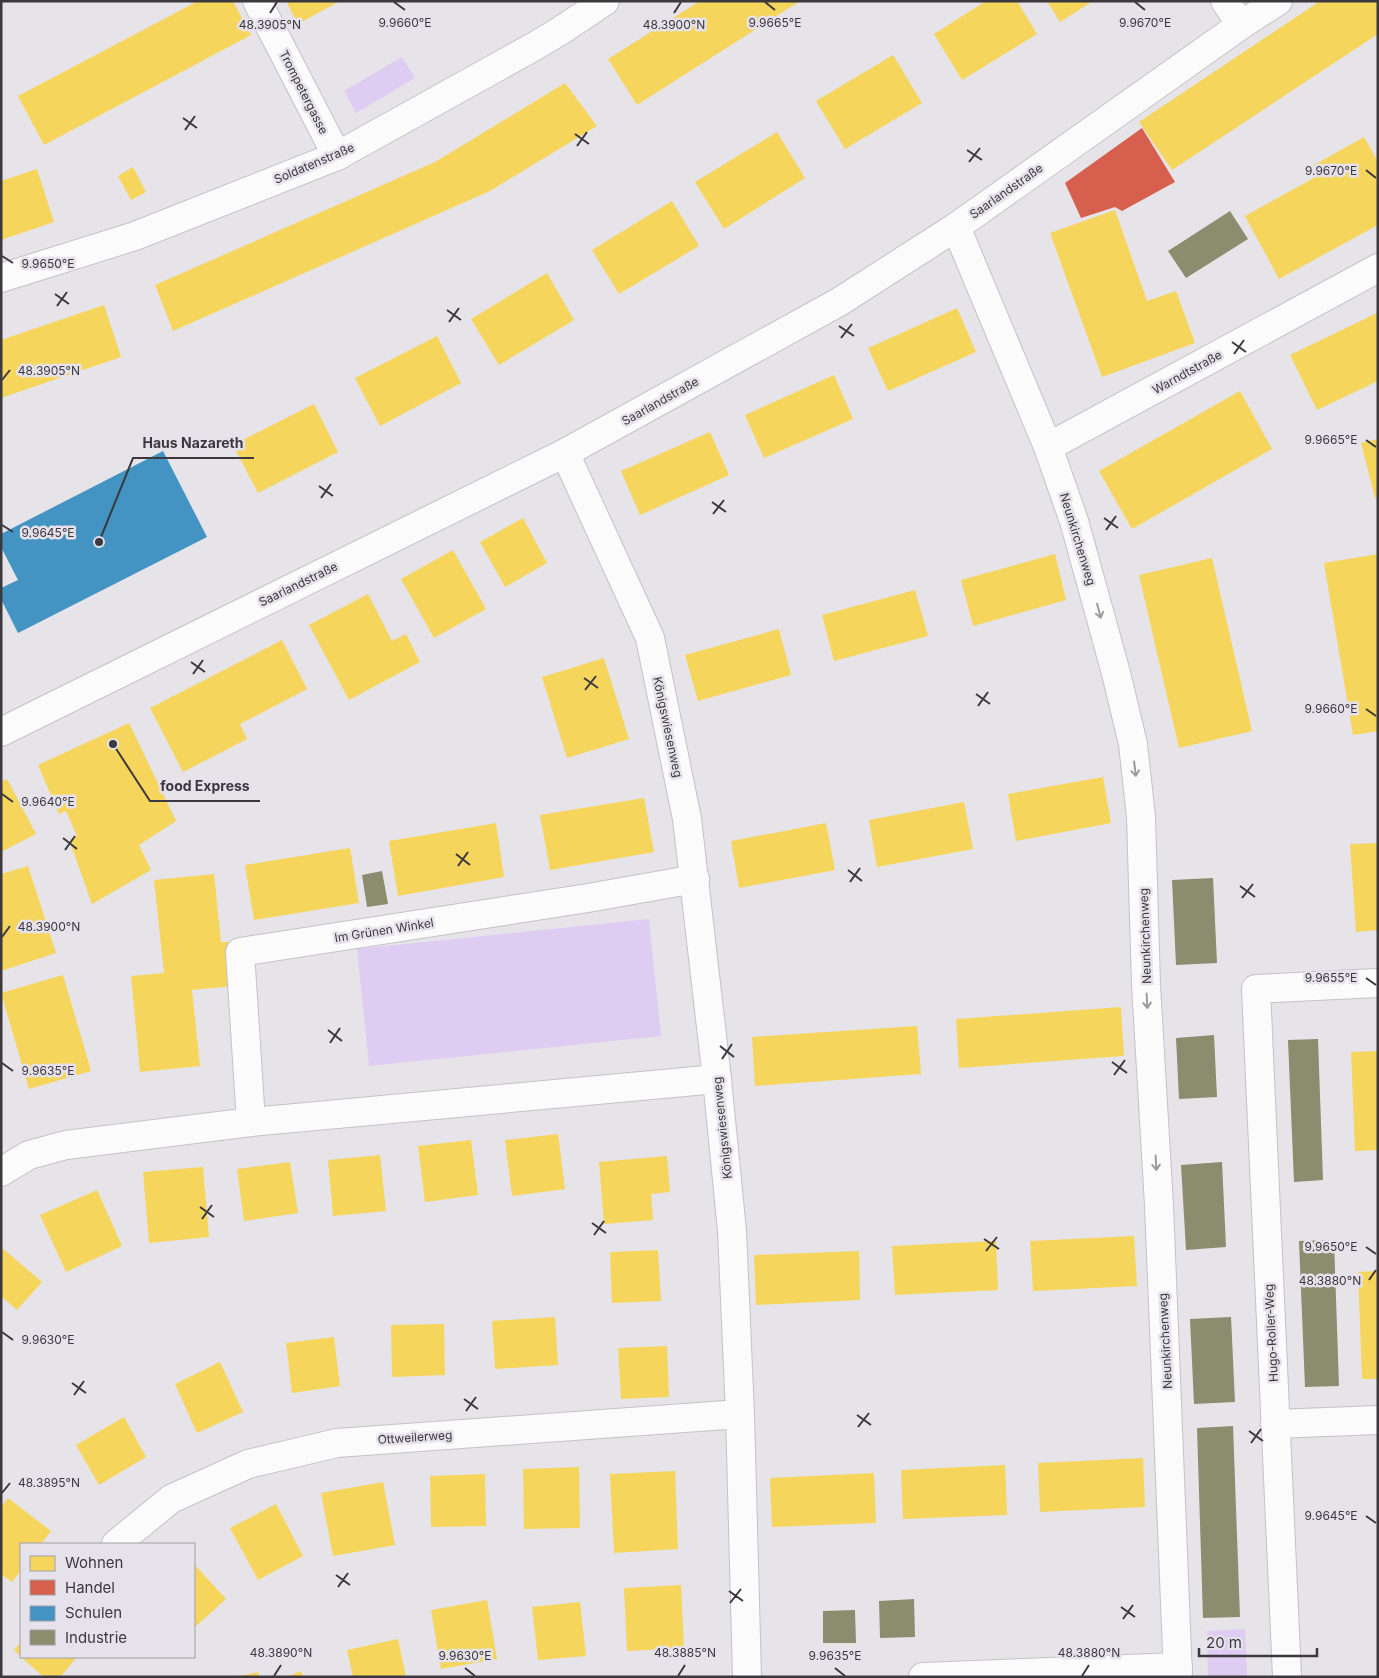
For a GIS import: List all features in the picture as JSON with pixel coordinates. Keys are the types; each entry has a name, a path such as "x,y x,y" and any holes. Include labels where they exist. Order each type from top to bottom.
{"street":[{"name":"Trompetergasse","path":"257,1 337,156"},
{"name":"Soldatenstraße","path":"1,278 135,236 337,156 535,46 605,1"},
{"path":"1225,1 1241,25"},
{"name":"Saarlandstraße","path":"1,732 564,453 838,302 956,227 1241,25 1278,1"},
{"name":"Neunkirchenweg","path":"956,227 1048,447 1074,521 1116,674 1132,744 1141,817 1146,985 1159,1215 1178,1672"},
{"name":"Warndtstraße","path":"1048,447 1378,268"},
{"name":"Königswiesenweg","path":"564,453 650,638 687,819 717,1079 732,1231 740,1414 747,1677"},
{"name":"Im Grünen Winkel","path":"251,1122 240,952 588,898 695,879"},
{"name":"Hugo-Roller-Weg","path":"1287,1677 1256,989 1378,983"},
{"path":"1,1172 28,1156 66,1145 251,1122 717,1079"},
{"name":"Ottweilerweg","path":"117,1543 172,1499 248,1464 337,1443 740,1414"},
{"path":"1276,1424 1378,1420"},
{"path":"923,1677 1178,1672"}],"shaded area":[{"path":"402,57 415,78 356,113 344,91"},
{"path":"649,919 661,1036 369,1066 357,949"},
{"path":"1245,1629 1247,1677 1208,1677 1207,1631"}],"building: Wohnen":[{"path":"198,1 233,1 251,35 44,145 18,96"},
{"path":"286,1 340,1 298,24"},
{"path":"700,1 796,1 797,3 637,105 608,59"},
{"path":"986,1 1017,1 1037,34 962,80 934,34"},
{"path":"1047,1 1093,1 1060,22"},
{"path":"1320,1 1378,1 1378,34 1172,170 1139,122"},
{"path":"893,55 922,103 845,149 816,101"},
{"path":"565,83 597,126 490,191 173,331 155,285 435,162"},
{"path":"777,132 805,178 724,229 695,182"},
{"path":"1364,137 1378,162 1378,225 1279,279 1245,216 1319,175 1314,165"},
{"path":"133,167 146,192 131,200 118,176"},
{"path":"37,169 54,222 1,240 1,181"},
{"path":"672,201 699,246 619,294 592,250"},
{"path":"1115,210 1147,301 1176,291 1195,343 1102,377 1050,233"},
{"path":"547,273 574,320 499,365 471,319"},
{"path":"104,305 121,357 1,398 1,340"},
{"path":"957,308 976,352 888,391 868,348"},
{"path":"1377,313 1378,381 1317,410 1290,355"},
{"path":"437,336 461,383 380,426 355,378"},
{"path":"834,375 853,419 764,458 745,415"},
{"path":"1240,391 1272,449 1132,529 1099,471"},
{"path":"314,404 338,452 258,493 233,445"},
{"path":"710,432 729,475 640,515 621,471"},
{"path":"1378,439 1378,497 1375,498 1361,443"},
{"path":"523,518 547,563 505,587 480,542"},
{"path":"453,550 486,609 434,638 401,579"},
{"path":"1055,554 1066,600 973,626 961,580"},
{"path":"1378,554 1378,731 1353,735 1324,563"},
{"path":"1212,558 1252,731 1179,748 1139,575"},
{"path":"915,590 928,636 834,661 822,615"},
{"path":"368,594 392,641 406,634 420,662 349,700 309,625"},
{"path":"779,629 791,675 698,701 685,655"},
{"path":"282,640 307,689 240,724 247,739 183,772 150,708"},
{"path":"604,658 629,739 567,758 542,677"},
{"path":"129,723 176,821 139,845 151,870 92,904 70,842 77,836 66,811 59,814 38,765"},
{"path":"1103,777 1111,823 1016,841 1008,794"},
{"path":"7,779 36,834 1,852 1,782"},
{"path":"644,798 654,852 550,870 540,815"},
{"path":"964,802 973,849 877,867 869,820"},
{"path":"496,823 504,877 398,896 389,841"},
{"path":"826,823 835,870 739,888 731,841"},
{"path":"1378,843 1378,930 1356,932 1350,844"},
{"path":"350,848 359,903 254,920 245,865"},
{"path":"28,866 56,953 1,971 1,874"},
{"path":"214,874 221,942 230,942 234,986 192,990 200,1066 140,1072 131,976 164,973 154,880"},
{"path":"63,975 91,1071 29,1089 1,993"},
{"path":"1121,1007 1124,1056 959,1068 956,1019"},
{"path":"917,1026 921,1074 755,1086 752,1037"},
{"path":"1378,1051 1378,1150 1355,1151 1351,1052"},
{"path":"558,1134 565,1189 512,1196 505,1140"},
{"path":"471,1140 478,1195 425,1202 418,1146"},
{"path":"380,1155 386,1211 333,1216 328,1160"},
{"path":"667,1156 670,1192 651,1194 653,1220 604,1224 599,1162"},
{"path":"290,1162 298,1213 244,1221 237,1169"},
{"path":"203,1167 209,1237 149,1243 143,1172"},
{"path":"97,1190 122,1246 66,1272 40,1215"},
{"path":"1134,1236 1137,1286 1033,1291 1030,1241"},
{"path":"996,1241 998,1290 895,1295 892,1246"},
{"path":"1,1247 42,1282 17,1310 1,1296"},
{"path":"658,1250 661,1301 612,1303 610,1252"},
{"path":"859,1251 860,1300 756,1305 754,1255"},
{"path":"1378,1271 1378,1379 1362,1379 1358,1272"},
{"path":"555,1317 558,1365 495,1369 492,1321"},
{"path":"444,1324 445,1375 392,1377 391,1325"},
{"path":"334,1337 340,1386 292,1393 286,1343"},
{"path":"667,1346 669,1397 621,1399 618,1348"},
{"path":"220,1362 243,1412 197,1433 175,1384"},
{"path":"124,1417 146,1457 99,1485 76,1445"},
{"path":"1143,1458 1145,1507 1040,1512 1038,1463"},
{"path":"1005,1465 1007,1515 903,1519 901,1470"},
{"path":"579,1467 580,1528 524,1529 523,1469"},
{"path":"675,1471 678,1549 614,1553 610,1474"},
{"path":"874,1473 876,1523 772,1527 770,1478"},
{"path":"485,1474 486,1526 431,1527 430,1476"},
{"path":"383,1482 395,1545 333,1556 321,1493"},
{"path":"8,1498 51,1531 42,1543 20,1543 20,1571 12,1582 1,1574 1,1507"},
{"path":"276,1504 303,1556 258,1580 230,1528"},
{"path":"195,1565 226,1599 195,1627"},
{"path":"681,1585 684,1648 627,1651 624,1588"},
{"path":"487,1600 497,1659 441,1669 431,1610"},
{"path":"580,1602 586,1656 538,1660 532,1607"},
{"path":"398,1639 406,1677 353,1677 347,1650"},
{"path":"20,1643 20,1656 14,1650"},
{"path":"22,1658 76,1658 60,1677 44,1677"},
{"path":"301,1671 304,1677 286,1677"},
{"path":"258,1672 260,1677 239,1677 239,1676"}],"building: Handel":[{"path":"1142,128 1175,182 1122,211 1115,207 1081,218 1065,183"}],"building: Schulen":[{"path":"163,451 207,537 18,633 1,599 1,588 18,580 1,547 1,534"}],"building: Industrie":[{"path":"1230,211 1248,239 1186,278 1168,251"},
{"path":"382,871 388,904 367,907 362,875"},
{"path":"1213,878 1217,963 1176,965 1172,880"},
{"path":"1214,1035 1217,1097 1179,1099 1176,1038"},
{"path":"1318,1039 1323,1180 1294,1182 1288,1040"},
{"path":"1222,1162 1226,1247 1186,1250 1181,1165"},
{"path":"1334,1240 1339,1386 1305,1387 1299,1241"},
{"path":"1231,1317 1235,1402 1194,1404 1190,1319"},
{"path":"1233,1426 1240,1617 1203,1618 1197,1428"},
{"path":"914,1599 915,1637 880,1638 879,1601"},
{"path":"855,1610 856,1643 823,1643 823,1611"}],"place":[{"name":"Haus Nazareth","path":"99,542"},
{"name":"food Express","path":"113,744"}]}
